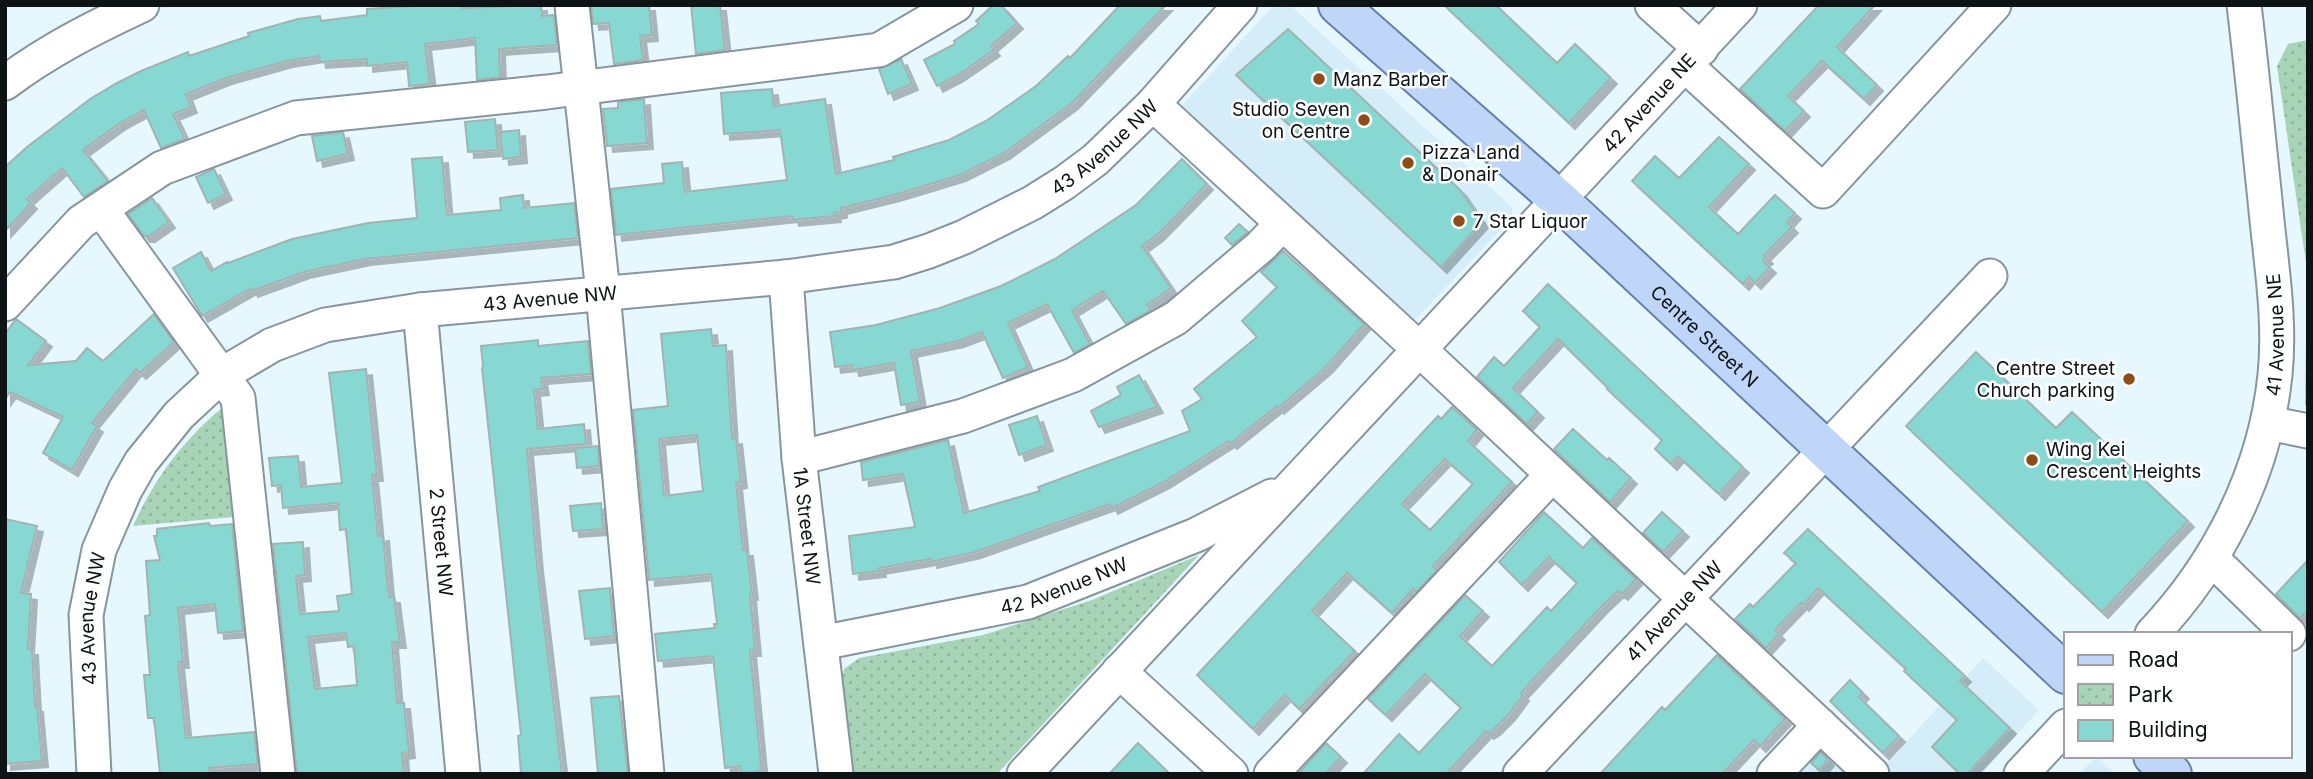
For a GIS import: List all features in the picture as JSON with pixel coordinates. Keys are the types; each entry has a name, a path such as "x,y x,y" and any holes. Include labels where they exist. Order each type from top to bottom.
{"main road":[{"name":"Centre Street N","path":"1338,5 1558,199 2064,672"},
{"path":"2155,758 2172,774"}],"street":[{"path":"7,78 74,39 142,5"},
{"path":"572,5 603,293 647,774"},
{"path":"5,304 81,222 162,168 296,118 582,88 878,50 956,5"},
{"name":"43 Avenue NW","path":"94,774 86,615 99,550 120,500 141,462 178,415 223,374 272,345 325,325 419,310 786,277 894,262 964,237 998,222 1064,183 1095,160 1153,104 1240,5"},
{"path":"1652,5 1693,57 1823,191 1994,5"},
{"name":"42 Avenue NE","path":"1558,199 1740,5"},
{"name":"41 Avenue NE","path":"2154,632 2183,599 2231,524 2245,492 2268,423 2275,373 2273,275 2244,5"},
{"path":"1153,104 1419,349 1871,774"},
{"name":"42 Avenue NW","path":"1024,774 1558,199"},
{"path":"102,209 238,398 278,774"},
{"path":"799,458 963,416 1073,375 1175,318 1261,246 1282,224"},
{"path":"1826,448 1990,276"},
{"name":"1A Street NW","path":"786,277 799,458 836,774"},
{"name":"2 Street NW","path":"419,310 463,774"},
{"path":"2268,423 2308,431"},
{"name":"41 Avenue NW","path":"1520,774 1826,448"},
{"path":"1271,774 1552,475"},
{"name":"42 Avenue NW","path":"821,643 1028,602 1196,535 1292,485"},
{"path":"2211,559 2288,632"},
{"path":"2292,636 2308,651"},
{"path":"1119,671 1231,774"},
{"path":"1774,774 1819,725"},
{"path":"2021,774 2064,728"}],"shaded area":[{"path":"1291,6 1512,207 1512,218 1407,328 1178,110 1271,8"},
{"path":"1983,658 2039,710 1981,774 1784,774 1835,720 1885,765"},
{"path":"2097,758 2116,774 2079,774"}],"green space":[{"path":"2308,40 2308,406 2305,405 2307,270 2277,66 2288,44"},
{"path":"228,403 245,516 133,526 151,491 173,458 199,429"},
{"path":"1199,555 997,774 850,774 842,682 844,669 859,658 983,635 1092,600"}],"building":[{"path":"461,5 462,8 541,5 542,16 554,15 557,45 499,49 500,77 477,80 475,38 425,44 430,84 409,86 407,62 367,66 367,59 320,62 319,56 287,61 226,78 186,94 191,107 173,114 185,139 161,148 144,110 120,123 83,150 108,181 84,197 62,168 27,199 31,203 5,231 5,167 90,99 117,83 188,52 189,56 249,36 248,33 298,19 320,16 321,21 367,15 367,9"},
{"path":"591,5 649,5 652,35 640,36 643,60 614,64 609,23 593,24"},
{"path":"691,5 720,5 725,50 696,54"},
{"path":"993,5 1001,5 1017,23 991,46 994,50 937,86 924,60 955,44 954,41 979,24 976,21"},
{"path":"1120,5 1166,5 1072,103 1004,153 960,175 841,208 841,212 834,213 835,216 793,220 792,216 616,235 611,189 664,183 662,164 682,162 685,192 787,180 780,130 724,134 721,93 772,89 774,106 825,99 836,174 894,160 893,157 949,140 986,121 1036,86 1068,56 1070,58"},
{"path":"1444,5 1496,5 1557,63 1575,44 1611,78 1569,123"},
{"path":"1819,5 1875,5 1837,47 1877,85 1864,99 1822,61 1788,96 1804,111 1785,131 1740,89"},
{"path":"1288,29 1460,190 1482,222 1441,267 1236,75"},
{"path":"901,59 912,84 888,94 879,69"},
{"path":"644,99 647,143 607,146 603,109 618,108 618,102"},
{"path":"495,119 498,150 468,152 465,122"},
{"path":"519,130 521,157 503,159 500,132"},
{"path":"343,132 348,154 317,161 312,136"},
{"path":"1719,137 1749,164 1709,207 1738,234 1775,195 1795,213 1787,222 1792,227 1764,255 1767,258 1763,261 1770,267 1755,283 1749,277 1743,284 1632,181 1655,156 1679,178"},
{"path":"442,157 447,215 501,210 500,198 523,195 524,208 574,203 578,238 365,259 304,272 252,291 251,288 202,316 173,268 201,252 211,271 227,262 292,239 368,223 417,218 412,159"},
{"path":"1182,159 1207,184 1157,235 1142,246 1171,288 1147,305 1151,310 1126,324 1103,291 1072,310 1090,344 1074,353 1047,304 1008,323 1028,367 1003,378 982,332 958,341 911,351 920,402 901,405 894,363 853,370 852,365 835,367 830,332 876,325 940,308 1001,286 1055,259 1136,205"},
{"path":"214,169 226,194 208,203 196,177"},
{"path":"152,198 169,222 149,236 144,236 128,214"},
{"path":"1239,224 1248,232 1232,245 1225,238"},
{"path":"1283,251 1364,324 1326,367 1278,408 1277,406 1231,443 1229,441 1164,482 1112,508 1110,504 975,552 853,574 849,536 915,527 903,474 863,480 861,462 948,440 964,513 1040,491 1038,487 1190,431 1182,411 1202,399 1194,389 1257,337 1242,321 1277,287 1261,272"},
{"path":"1548,284 1743,467 1719,494 1678,456 1671,464 1655,449 1662,440 1558,339 1513,388 1538,412 1527,424 1477,377 1494,357 1504,366 1540,327 1523,311"},
{"path":"154,314 174,342 140,373 136,369 92,423 97,426 72,470 43,453 63,417 10,392 5,399 5,334 16,319 46,341 28,365 76,361 87,348 103,361"},
{"path":"711,329 713,346 726,345 732,439 736,438 741,482 736,483 743,550 747,550 752,594 755,650 750,650 760,771 741,773 740,766 725,768 713,656 658,661 655,634 715,628 714,624 717,624 711,574 649,580 633,410 668,406 661,334","holes":["697,435 703,491 664,496 659,439"]},
{"path":"538,340 538,346 588,341 591,374 541,378 543,389 534,390 538,429 584,424 586,444 527,449 537,565 562,774 521,774 518,736 521,735 482,368 481,346"},
{"name":"Wing Kei Crescent Heights","path":"1976,352 2056,428 2072,412 2188,521 2102,612 1906,426"},
{"path":"366,369 377,475 372,475 378,536 383,535 388,590 390,597 394,597 400,642 392,642 397,703 404,703 409,752 402,753 404,774 297,774 273,544 303,542 305,575 296,576 300,614 339,611 337,596 352,594 346,529 340,530 338,503 283,508 281,485 272,486 269,458 298,456 301,487 342,483 329,373","holes":["346,633 348,647 354,646 357,685 315,689 308,637"]},
{"path":"1139,375 1157,407 1099,427 1091,411 1121,395 1117,387"},
{"path":"1452,407 1477,430 1468,441 1512,482 1433,566 1437,570 1416,592 1413,589 1392,613 1347,573 1312,611 1355,651 1299,709 1285,695 1253,729 1197,675 1438,416 1441,419","holes":["1445,459 1473,484 1430,530 1402,504"]},
{"path":"1037,416 1047,445 1019,455 1009,425"},
{"path":"1573,429 1631,478 1610,502 1554,449"},
{"path":"598,446 599,466 577,468 575,448"},
{"path":"601,503 603,529 573,531 570,506"},
{"path":"1544,512 1583,548 1592,538 1636,579 1622,594 1618,591 1602,606 1521,693 1523,695 1509,714 1494,729 1488,733 1486,731 1446,774 1363,774 1399,734 1419,753 1461,708 1425,674 1386,715 1368,699 1465,595 1483,611 1460,636 1492,666 1547,607 1551,611 1577,583 1549,557 1522,585 1499,562"},
{"path":"1662,512 1683,531 1663,552 1643,533"},
{"path":"5,519 37,526 21,593 31,594 28,649 32,649 42,761 5,764"},
{"path":"209,523 210,526 232,524 243,631 218,633 215,604 178,608 183,662 178,662 186,738 254,732 258,764 209,768 210,774 160,774 154,718 148,718 144,675 150,675 145,616 150,615 146,561 160,560 154,536 157,536 157,529"},
{"path":"1808,529 1965,676 1960,681 2010,728 1967,774 1960,774 1932,747 1957,720 1818,588 1775,630 1779,634 1766,648 1735,619 1750,604 1753,607 1796,563 1784,553"},
{"path":"2308,560 2308,610 2300,618 2276,594"},
{"path":"610,588 614,636 585,639 579,591"},
{"path":"1717,655 1785,719 1760,746 1754,740 1722,774 1600,774 1662,707 1665,710"},
{"path":"1850,680 1863,693 1859,697 1899,736 1883,753 1830,701"},
{"path":"619,696 628,774 598,774 591,698"},
{"path":"1138,743 1170,774 1109,774"},
{"path":"1326,743 1341,757 1325,774 1298,774"},
{"path":"1821,752 1828,760 1819,770 1811,763"}],"place":[{"name":"Manz Barber","path":"1319,79"},
{"name":"Studio Seven on Centre","path":"1364,120"},
{"name":"Pizza Land & Donair","path":"1408,163"},
{"name":"7 Star Liquor","path":"1459,221"},
{"name":"Centre Street Church parking","path":"2129,379"},
{"name":"Wing Kei Crescent Heights","path":"2032,460"}]}
